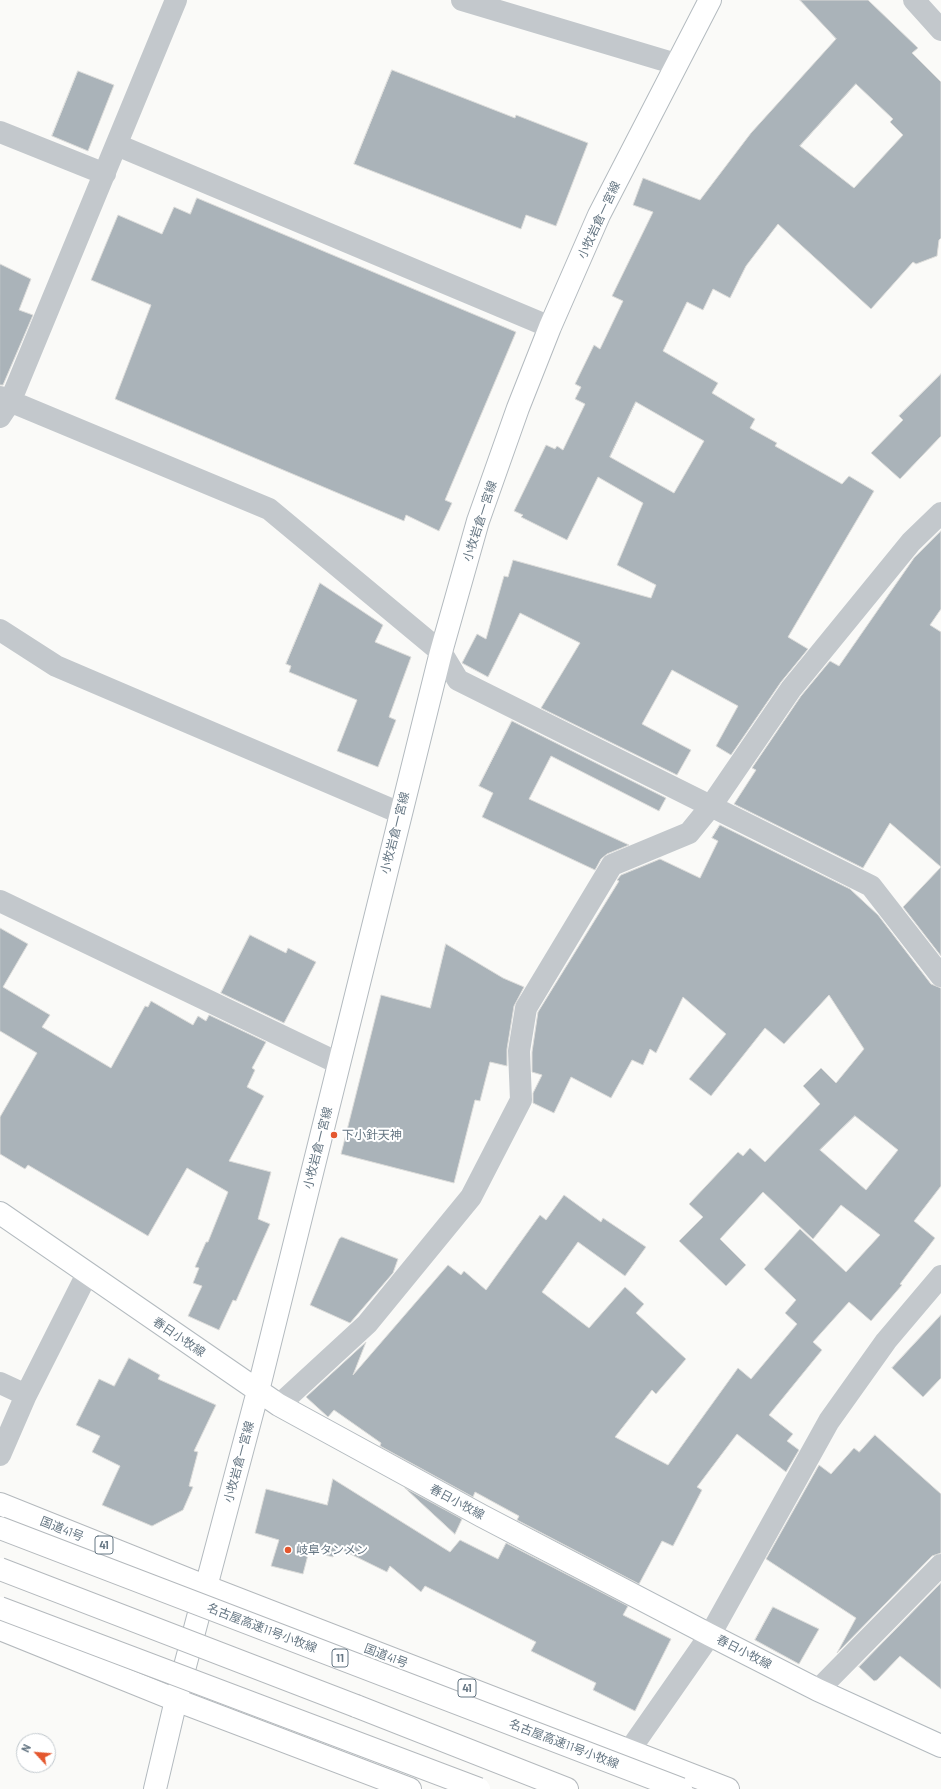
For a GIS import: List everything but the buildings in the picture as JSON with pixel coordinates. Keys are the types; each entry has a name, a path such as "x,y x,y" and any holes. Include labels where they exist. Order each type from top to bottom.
{"main road":[{"name":"小牧岩倉一宮線","path":"155,1789 176,1700 258,1391 441,652 478,521 518,408 550,327 599,215 710,0"},
{"name":"春日小牧線","path":"0,1213 279,1405 482,1516 710,1635 818,1690 941,1746"},
{"name":"国道41号","path":"0,1504 207,1587 728,1789"},
{"name":"名古屋高速11号小牧線","path":"0,1528 681,1789"},
{"path":"0,1569 567,1789"},
{"path":"0,1608 479,1789"},
{"path":"0,1629 176,1700 410,1789"}],"street":[{"path":"176,0 105,174 3,405 269,509 441,652 458,680 871,886 941,976"},
{"path":"462,0 676,64"},
{"path":"914,0 941,30"},
{"path":"0,132 105,174"},
{"path":"117,145 550,327"},
{"path":"279,1405 367,1324 471,1197 521,1100 519,1051 526,1008 612,865 689,833 711,806 791,689 911,542 941,513"},
{"path":"0,630 56,666 400,813"},
{"path":"0,901 338,1064"},
{"path":"0,1455 26,1395 87,1274"},
{"path":"629,1751 710,1635 829,1421 886,1341 941,1276"},
{"path":"0,1383 26,1395"},
{"path":"818,1690 941,1565"}],"place":[{"name":"下小針天神","path":"334,1135"},
{"name":"岐阜タンメン","path":"288,1550"}]}
